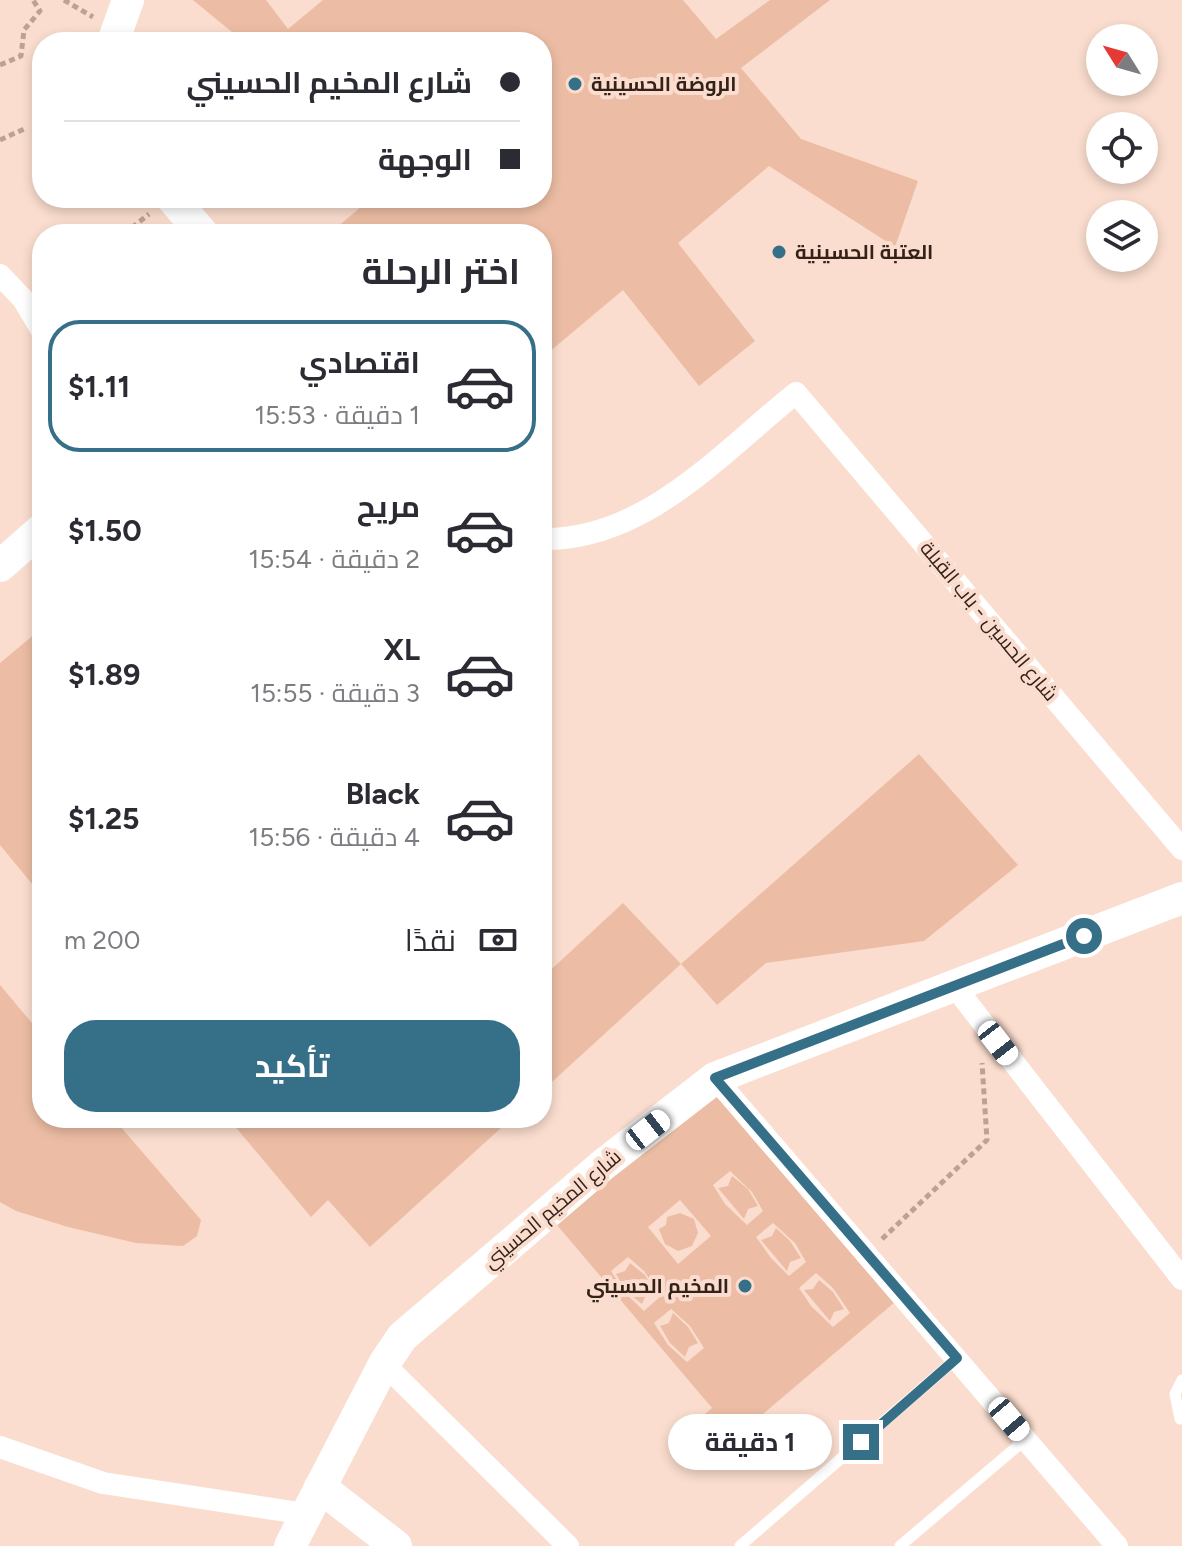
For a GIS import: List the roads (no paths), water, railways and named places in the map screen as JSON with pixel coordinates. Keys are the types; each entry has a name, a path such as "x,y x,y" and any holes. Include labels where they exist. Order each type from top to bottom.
{"main road":[{"path":"117,32 128,0"},
{"path":"181,208 194,224"},
{"path":"0,566 32,538"},
{"name":"شارع المخيم الحسيني","path":"304,1526 384,1364 402,1337 604,1164 715,1078 1182,898"},
{"path":"304,1526 396,1546"}],"street":[{"path":"0,275 23,299 32,314"},
{"name":"شارع الحسين - باب القبلة","path":"552,538 591,534 659,504 796,393 1182,849"},
{"path":"955,987 1182,1279"},
{"path":"715,1078 1117,1546"},
{"path":"384,1364 568,1546"},
{"path":"0,1447 103,1483 304,1526"}],"lane":[{"path":"740,1546 957,1358"},
{"path":"1180,1419 1175,1394 1182,1380"},
{"path":"900,1546 1026,1439"}],"place":[{"name":"الروضة الحسينية","path":"575,84"},
{"name":"العتبة الحسينية","path":"779,252"},
{"name":"المخيم الحسيني","path":"745,1286"}]}
